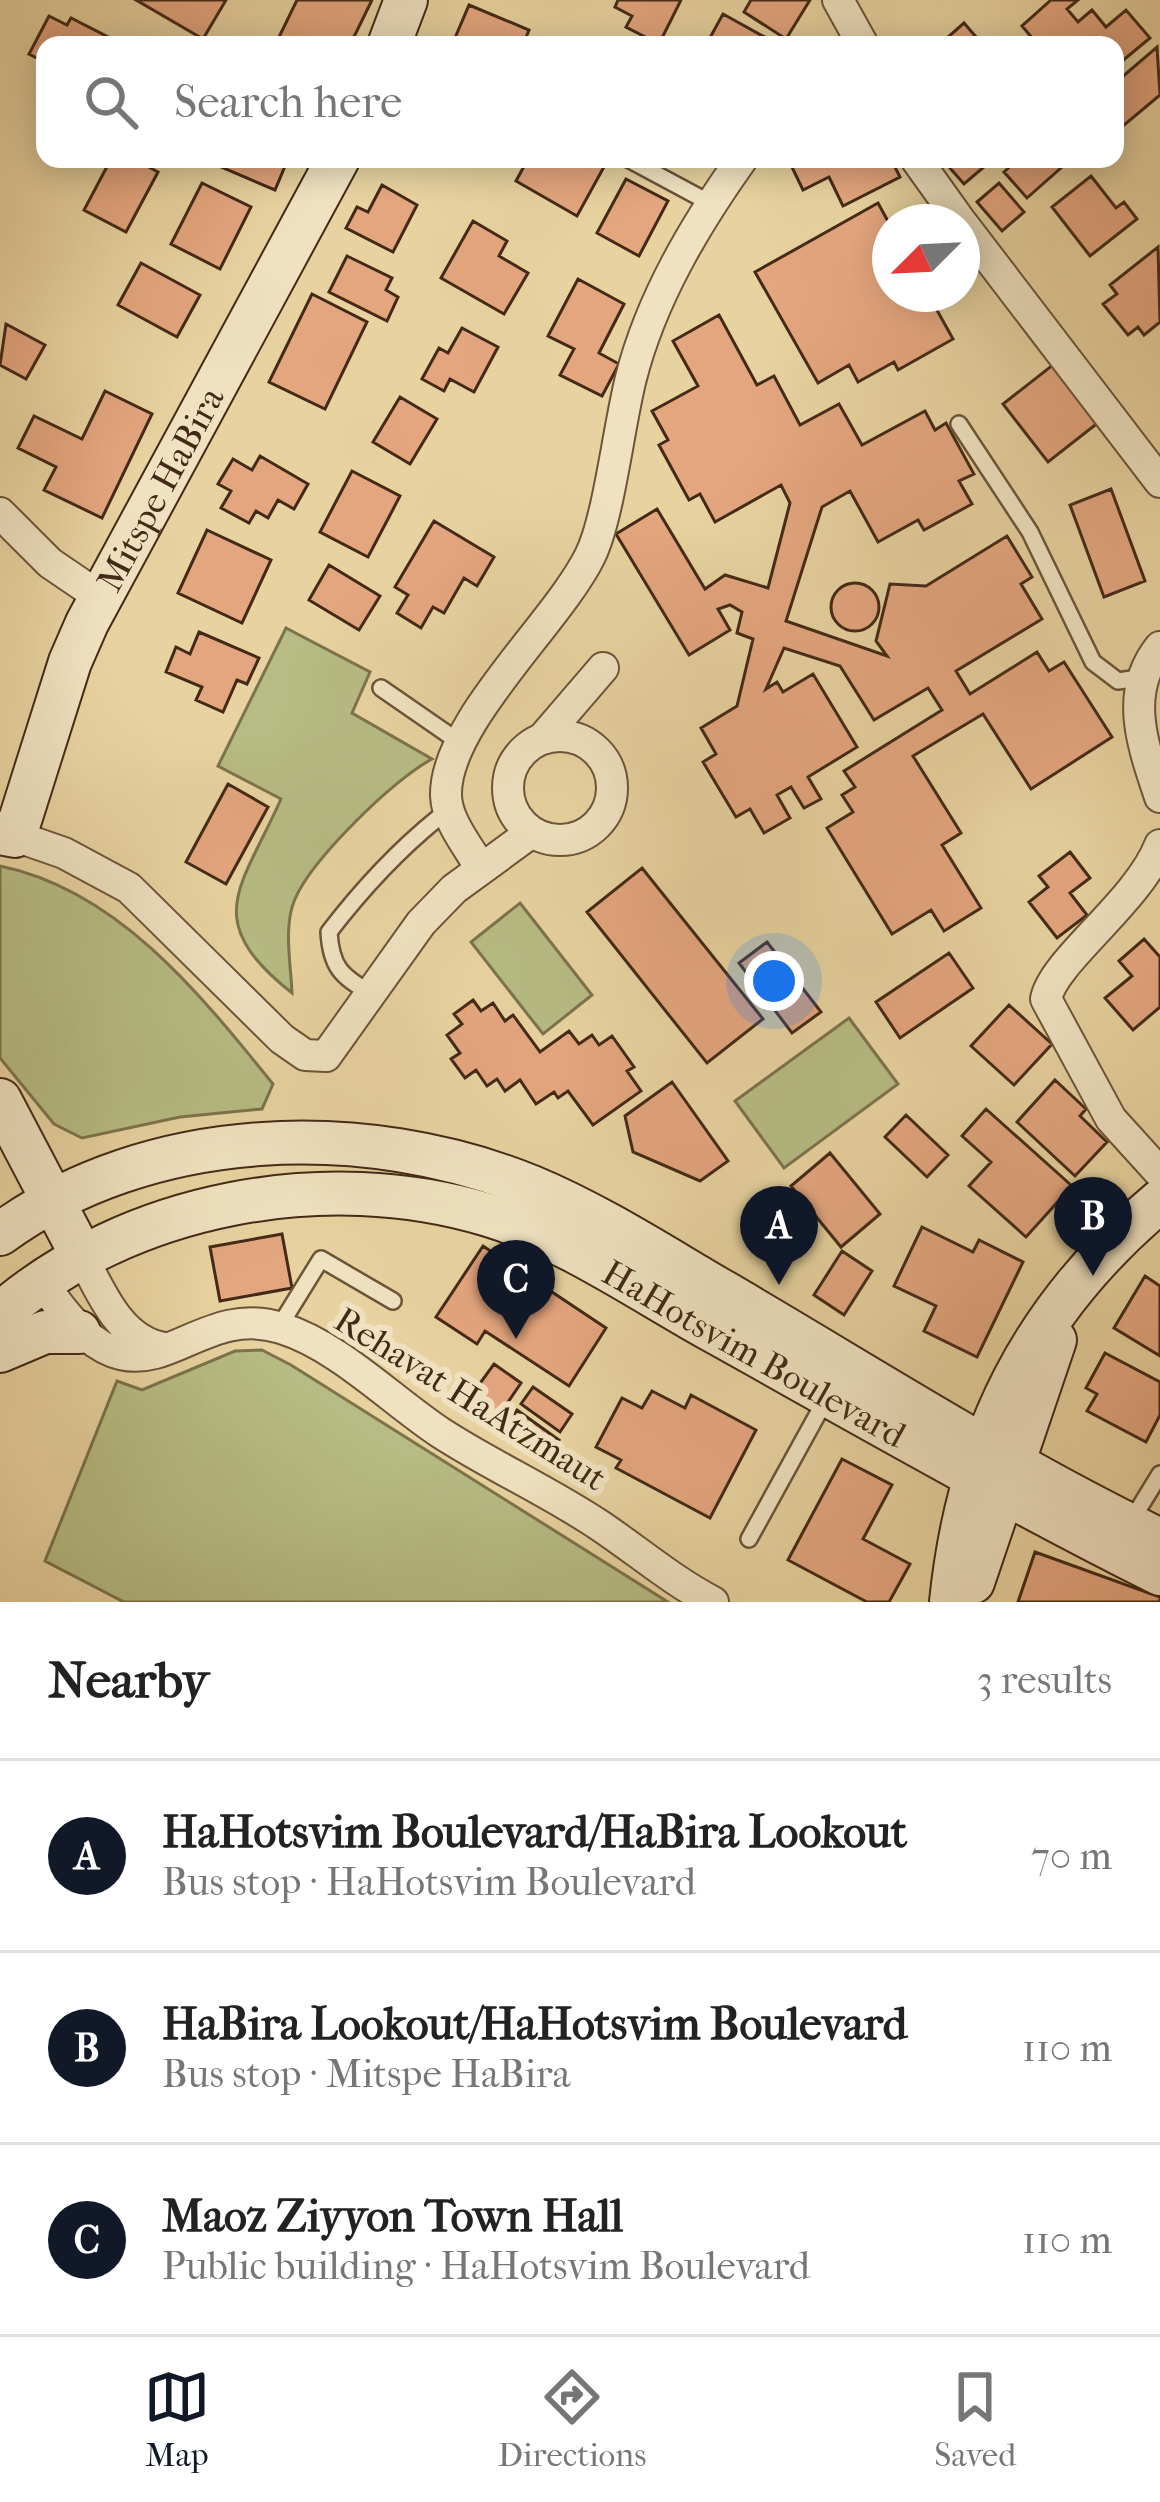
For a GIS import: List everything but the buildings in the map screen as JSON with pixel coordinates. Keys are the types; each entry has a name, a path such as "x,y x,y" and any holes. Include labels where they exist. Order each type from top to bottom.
{"main road":[{"path":"392,36 406,0"},
{"name":"Mitspe HaBira","path":"8,834 70,662 100,597 333,168"},
{"path":"8,1115 31,1144 65,1160 134,1168"},
{"path":"8,1115 82,1258"},
{"name":"HaHotsvim Boulevard","path":"4,1221 134,1168 222,1146 278,1143 399,1154 506,1178 616,1229 1160,1574"},
{"name":"HaHotsvim Boulevard","path":"0,1314 82,1258 172,1219 237,1204 339,1195 446,1204 540,1235 828,1396 1145,1533"},
{"path":"951,1602 1027,1354 1070,1287 1160,1201"},
{"path":"4,1221 43,1283"},
{"path":"0,1351 45,1332 79,1332"},
{"path":"965,1602 993,1469"}],"street":[{"path":"838,0 853,36"},
{"path":"482,869 453,821 446,794 462,744 476,711 525,653 593,552 632,373 656,305 710,203 735,168"},
{"path":"923,168 949,204"},
{"path":"980,246 1160,482"},
{"path":"0,513 50,563 100,597"},
{"path":"1160,647 1139,678 1138,717 1160,797"},
{"path":"542,739 603,668"},
{"path":"560,735 591,745 604,758 612,792 608,810 583,835 548,839 532,832 510,803 508,778 527,747 560,735"},
{"path":"8,834 64,853 129,888 282,1039 305,1054 326,1056 345,1037 370,993 421,923 532,832"},
{"path":"1160,845 1149,873 1056,976 1046,999 1111,1119 1160,1173"},
{"path":"82,1258 134,1336 171,1349"},
{"path":"43,1283 79,1332"},
{"name":"Rehavat HaAtzmaut","path":"79,1332 116,1352 151,1355 233,1327 280,1327 306,1338 443,1434 600,1526 668,1577 712,1602"}],"lane":[{"path":"645,168 710,203"},
{"path":"959,424 1030,532 1093,662 1118,682 1139,678"},
{"path":"381,688 462,744"},
{"path":"370,993 341,976 331,961 329,932 374,874 407,843 438,818 453,821"},
{"path":"280,1327 321,1259 393,1301"},
{"path":"749,1539 828,1396"},
{"path":"1145,1533 1160,1474"}],"green space":[{"path":"286,628 370,672 352,713 432,759 356,822 304,882 289,921 292,993 246,945 238,923 243,881 281,799 218,766"},
{"path":"0,866 82,898 154,951 217,1016 273,1084 262,1109 180,1117 82,1138 54,1124 0,1058"},
{"path":"520,903 592,995 543,1034 471,942"},
{"path":"849,1018 898,1084 784,1168 735,1101"},
{"path":"262,1350 668,1602 124,1602 45,1561 117,1381 142,1390 235,1351"}],"place":[{"name":"HaBira Lookout/HaHotsvim Boulevard","path":"1093,1276"},
{"name":"HaHotsvim Boulevard/HaBira Lookout","path":"779,1285"},
{"name":"Maoz Ziyyon Town Hall","path":"516,1339"}]}
